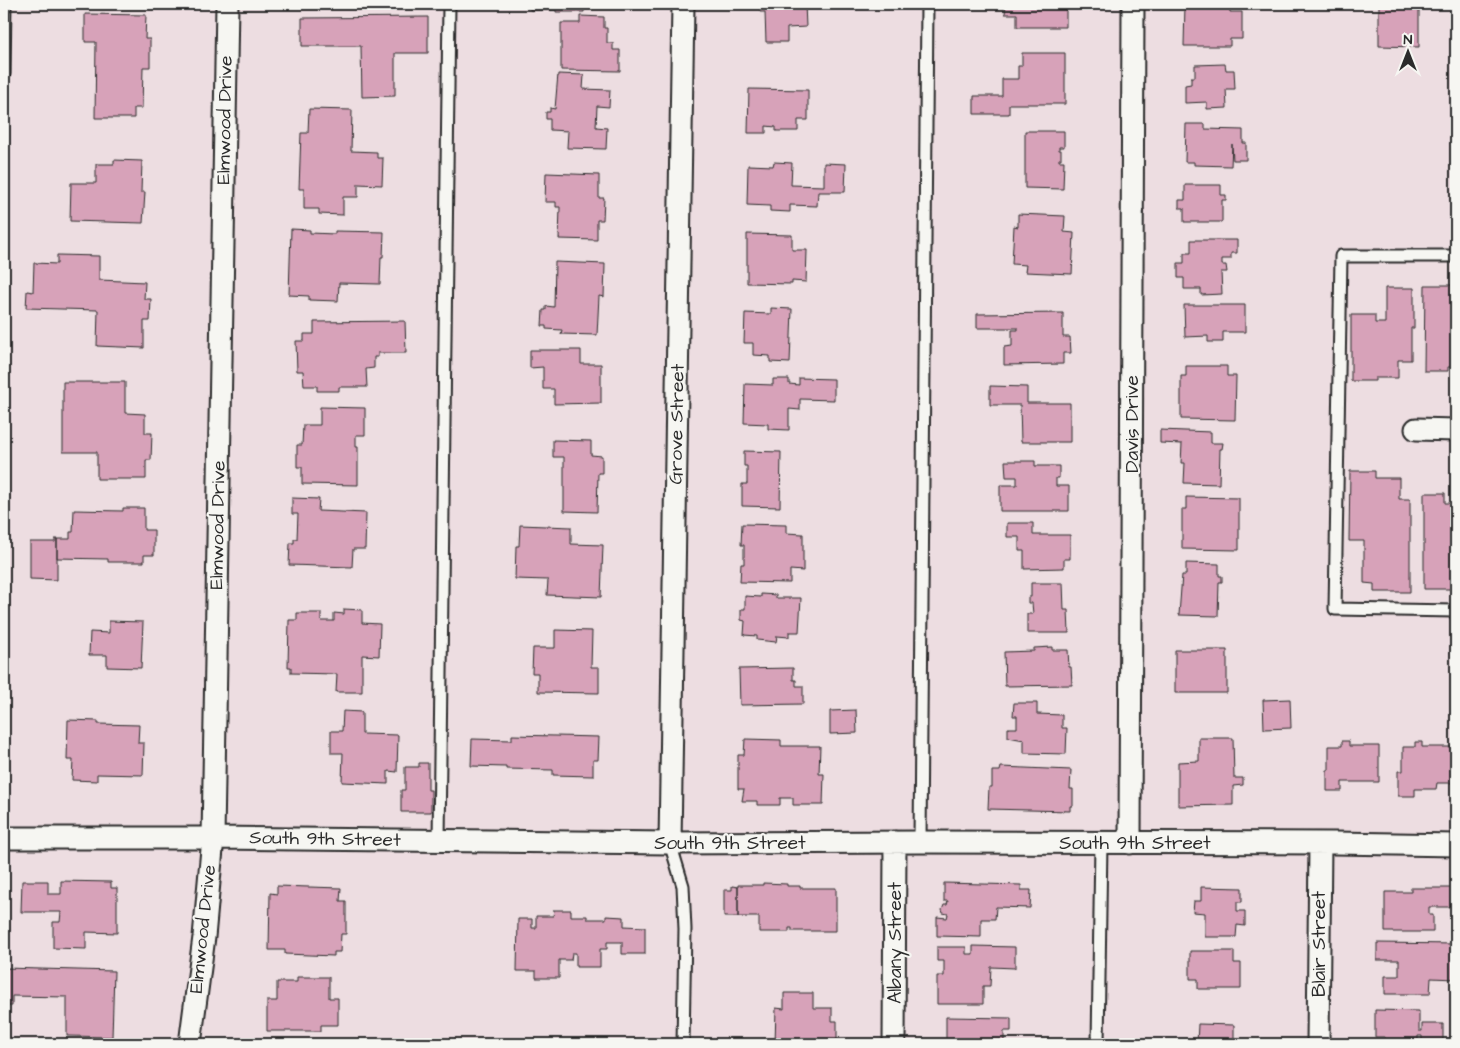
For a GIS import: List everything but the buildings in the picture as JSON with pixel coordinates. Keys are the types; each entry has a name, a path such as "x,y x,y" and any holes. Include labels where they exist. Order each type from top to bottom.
{"street":[{"name":"Elmwood Drive","path":"190,1044 204,937 213,838 227,4"},
{"name":"Grove Street","path":"670,843 683,4"},
{"name":"Davis Drive","path":"1130,843 1133,4"},
{"path":"1416,429 1456,430"},
{"name":"South 9th Street","path":"4,838 213,838 670,843 1320,843 1456,846"},
{"name":"Albany Street","path":"894,1044 895,842"},
{"name":"Blair Street","path":"1318,1044 1320,843"}],"lane":[{"path":"4,74 5,4"},
{"path":"439,841 449,4"},
{"path":"920,842 926,4"},
{"path":"1456,256 1341,256 1335,609 1456,611"},
{"path":"670,843 683,886 685,929 683,1044"},
{"path":"1098,1044 1101,843"}]}
